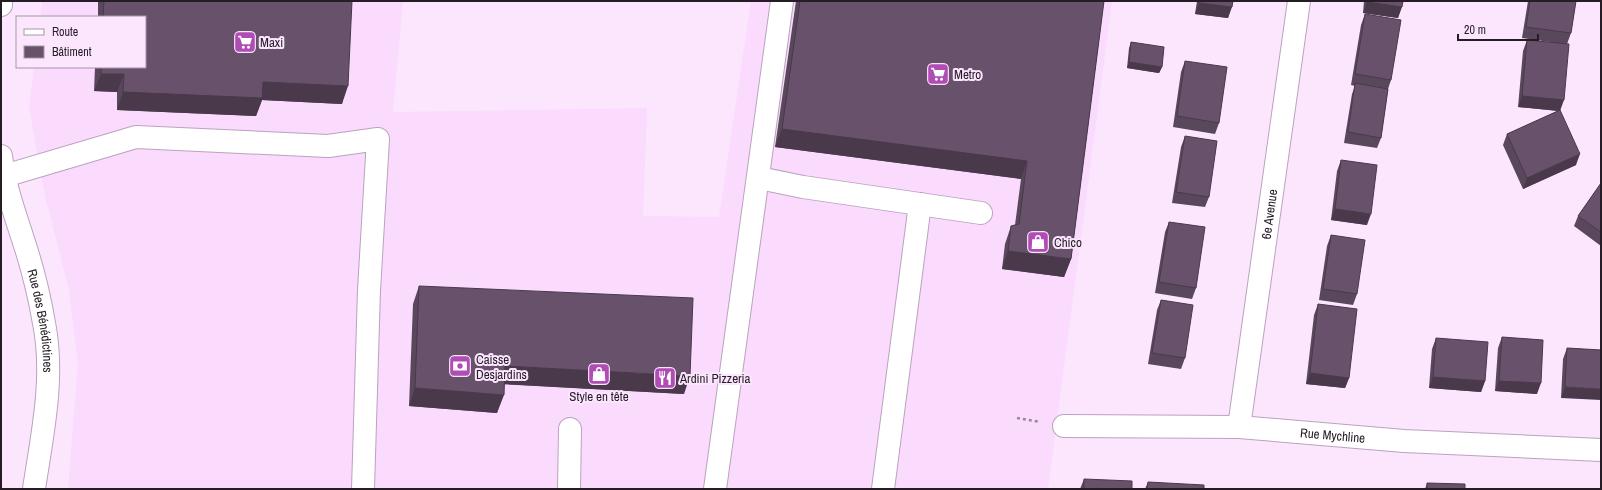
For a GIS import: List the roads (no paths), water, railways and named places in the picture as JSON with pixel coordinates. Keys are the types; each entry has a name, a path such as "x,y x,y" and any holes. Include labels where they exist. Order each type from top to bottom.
{"street":[{"path":"715,489 759,178 782,1"},
{"name":"6e Avenue","path":"1239,427 1299,1"},
{"path":"2,170 136,137 328,146 378,139 369,290 363,489"},
{"name":"Rue des Bénédictines","path":"2,170 35,281 45,325 47,344 48,385 34,489"},
{"path":"759,178 803,187 981,213"},
{"path":"883,489 920,204"},
{"name":"Rue Mychline","path":"1064,426 1239,427 1404,441 1601,450"},
{"path":"569,489 570,428"}],"place":[{"name":"Maxi","path":"245,42"},
{"name":"Metro","path":"938,74"},
{"name":"Chico","path":"1038,242"},
{"name":"Caisse Desjardins","path":"460,366"},
{"name":"Style en tête","path":"599,374"},
{"name":"Ardini Pizzeria","path":"665,378"}]}
